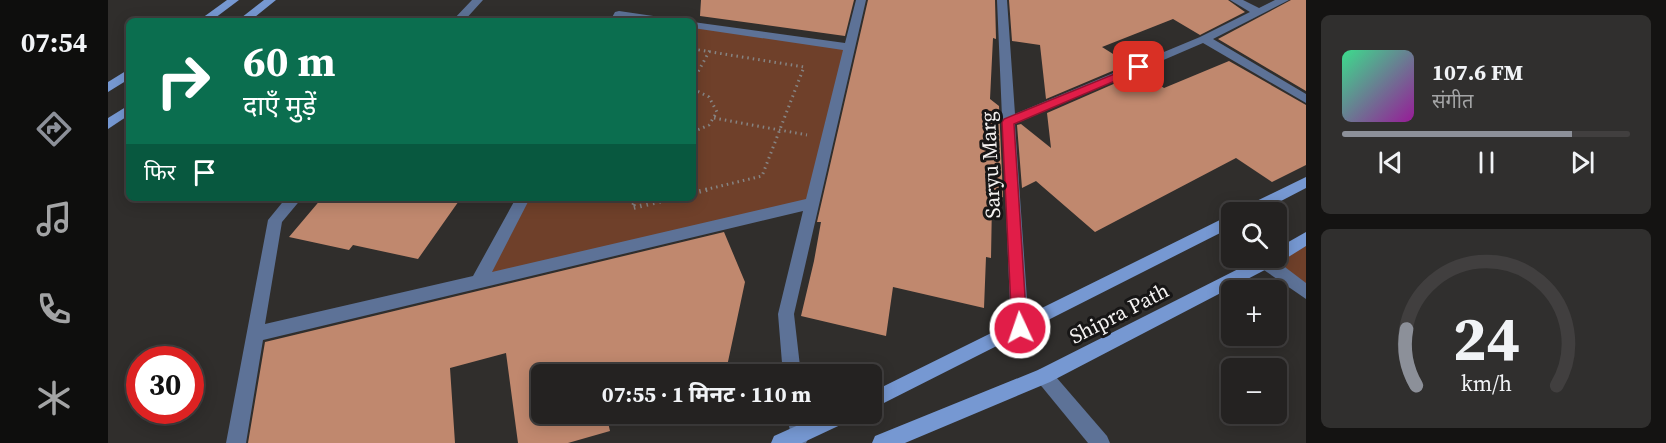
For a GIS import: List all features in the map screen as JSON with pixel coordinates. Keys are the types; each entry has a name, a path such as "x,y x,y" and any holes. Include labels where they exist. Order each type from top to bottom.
{"street":[{"path":"208,18 234,0"},
{"path":"247,18 271,0"},
{"path":"461,18 478,0"},
{"path":"791,364 786,314 861,0"},
{"name":"Saryu Marg","path":"1002,0 1020,328"},
{"path":"1235,0 1258,12"},
{"path":"1008,122 1204,39 1284,0"},
{"path":"617,18 619,14 646,18"},
{"path":"696,25 850,47"},
{"path":"1204,39 1306,99"},
{"path":"108,88 126,75"},
{"path":"108,125 126,111"},
{"path":"1267,202 1306,182"},
{"path":"236,443 275,220 292,201"},
{"path":"479,281 521,201"},
{"path":"255,334 813,203"},
{"name":"Shipra Path","path":"882,396 1221,226"},
{"name":"Shipra Path","path":"1287,250 1306,238"},
{"name":"Shipra Path","path":"882,443 1044,376 1255,268"},
{"path":"1282,268 1306,292"},
{"path":"1044,376 1100,443"},
{"path":"790,440 794,424"},
{"path":"790,440 823,424"}],"path":[{"path":"696,76 723,29"},
{"path":"696,49 804,67 762,176 696,193"},
{"path":"696,90 706,94 716,105 714,118 701,130 696,131"},
{"path":"714,118 829,138"},
{"path":"636,201 632,208 661,201"}],"shaded area":[{"path":"696,25 850,47 813,203 479,281 521,201 696,201"},
{"path":"1306,238 1306,292 1283,268 1287,268 1287,250"}],"building":[{"path":"701,0 854,0 845,36 700,16"},
{"path":"868,0 995,0 996,39 993,38 990,99 999,106 1003,197 992,202 991,258 986,257 984,308 893,287 886,336 801,316 821,222 817,222"},
{"path":"1009,0 1228,0 1245,12 1200,35 1173,19 1102,47 1129,64 1046,99 1040,45 1012,41"},
{"path":"1291,0 1306,0 1306,91 1218,39"},
{"path":"1229,61 1306,105 1306,165 1272,182 1236,158 1095,232 1036,181 1022,188 1017,125 1021,124 1051,148 1047,113 1141,72 1164,88"},
{"path":"319,201 459,201 418,259 353,245 349,250 289,237"},
{"path":"724,232 745,282 727,364 531,364 531,424 608,424 610,431 568,443 518,443 506,353 450,368 455,443 248,443 265,342"}],"route":[{"path":"1020,328 1008,122 1139,67"}]}
